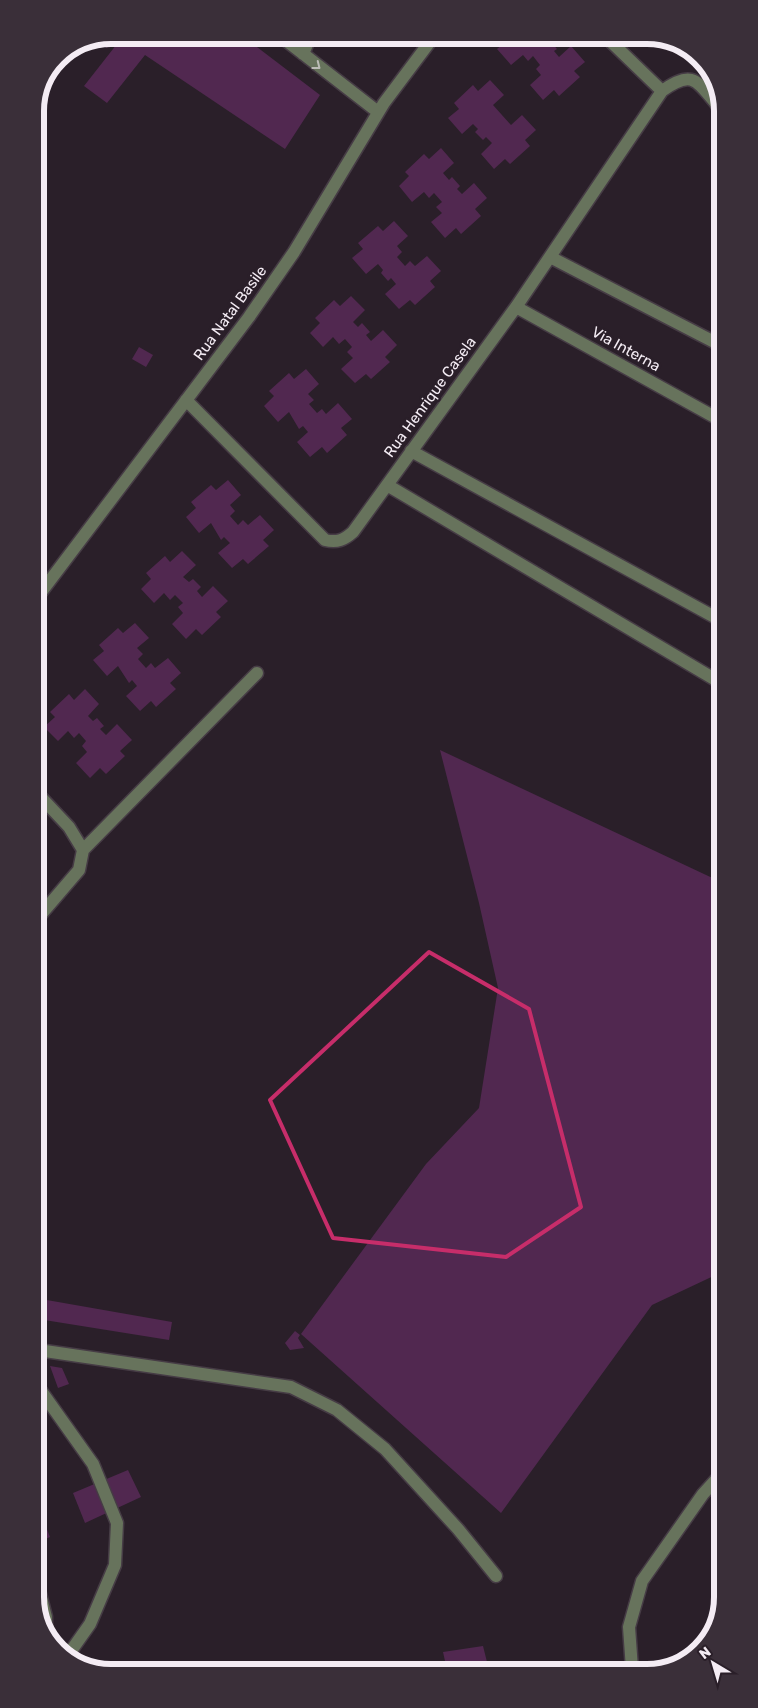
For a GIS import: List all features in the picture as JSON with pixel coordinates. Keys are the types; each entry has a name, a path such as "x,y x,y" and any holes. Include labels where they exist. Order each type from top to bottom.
{"street":[{"path":"290,44 378,112"},
{"path":"302,54 307,44"},
{"name":"Rua Natal Basile","path":"44,588 249,317 294,252 378,112 427,44"},
{"path":"613,44 662,91 677,81 689,78 696,81 714,101"},
{"name":"Rua Henrique Casela","path":"186,400 325,540 335,543 353,532 516,307 662,91"},
{"path":"550,257 714,342"},
{"name":"Via Interna","path":"516,307 714,417"},
{"path":"411,451 714,617"},
{"path":"387,485 714,679"},
{"path":"44,911 80,870 83,850 257,673"},
{"path":"44,800 69,827 83,850"},
{"path":"44,1351 291,1388 338,1410 385,1448 458,1529 496,1576"},
{"path":"44,1396 93,1464 117,1523 114,1565 90,1624 71,1651"},
{"path":"632,1664 629,1627 642,1580 703,1494 714,1482"}],"highlighted area":[{"path":"429,952 529,1009 581,1207 506,1257 333,1238 270,1100"}],"building":[{"path":"117,44 253,44 320,95 285,149 145,55 107,103 84,86"},
{"path":"503,44 553,44 557,49 554,51 559,57 571,46 585,62 574,71 580,77 559,96 554,90 543,100 530,85 541,75 536,69 540,65 533,56 528,61 523,55 511,65 497,49"},
{"path":"490,80 504,95 493,105 511,125 522,115 536,130 525,140 530,146 510,164 505,159 494,169 481,154 492,143 486,137 483,140 475,132 478,129 473,124 462,134 448,118 459,109 454,103 473,85 478,91"},
{"path":"441,148 454,163 443,173 449,180 452,177 460,186 457,189 462,194 474,183 487,198 475,209 481,216 461,234 456,228 445,238 431,222 442,213 436,207 442,202 434,193 429,198 424,192 412,202 399,186 409,176 405,172 424,154 429,159"},
{"path":"394,221 408,236 397,246 402,252 397,257 405,266 410,261 415,266 427,256 441,271 430,281 435,287 415,305 410,300 399,309 385,294 396,284 391,278 388,281 381,273 383,270 378,264 366,274 352,258 363,249 358,243 378,226 383,231"},
{"path":"351,296 365,310 353,322 358,327 362,323 370,332 366,335 371,341 383,330 397,345 385,357 390,362 371,379 366,374 355,383 341,369 353,358 347,352 352,347 345,339 339,344 333,337 323,347 310,333 320,323 315,318 334,300 340,306"},
{"path":"139,347 153,355 146,367 132,359"},
{"path":"306,369 319,384 308,394 314,400 309,404 317,413 322,409 326,414 338,403 352,419 341,428 347,435 327,453 322,447 310,457 297,442 308,432 303,426 299,429 289,412 278,422 264,406 274,396 269,391 289,373 294,379"},
{"path":"228,480 241,495 230,505 235,511 230,516 238,525 243,520 248,525 260,515 274,530 263,540 269,546 248,564 243,559 232,568 218,553 230,543 224,537 221,540 211,523 199,533 186,517 196,508 191,502 211,485 216,490"},
{"path":"182,551 196,565 183,577 189,582 193,579 201,587 197,591 202,597 213,586 228,601 216,612 221,617 202,635 196,629 186,639 172,624 183,613 178,607 183,603 175,595 170,600 164,593 154,603 141,589 151,579 146,573 165,556 170,562"},
{"path":"135,623 149,638 137,648 143,654 138,659 146,668 151,663 155,668 168,658 181,673 170,683 176,689 156,707 151,701 140,711 126,696 137,686 132,680 129,683 118,666 107,676 93,660 104,651 99,645 118,628 123,633"},
{"path":"85,689 99,704 88,716 93,721 97,718 104,726 100,729 106,735 117,724 132,740 120,751 125,756 106,774 100,768 90,778 76,763 87,752 82,746 86,741 79,733 74,738 68,731 58,741 44,727 55,717 50,712 69,694 74,700"},
{"path":"440,750 714,879 714,1276 652,1305 501,1513 301,1334 426,1164 479,1108 498,988 479,903"},
{"path":"44,1300 172,1322 169,1340 44,1320"},
{"path":"295,1331 300,1335 298,1338 304,1348 290,1350 285,1343"},
{"path":"50,1366 62,1368 69,1384 58,1388"},
{"path":"128,1470 141,1497 85,1523 73,1493"},
{"path":"44,1522 50,1537 44,1540"},
{"path":"483,1646 488,1664 446,1664 443,1652"}]}
